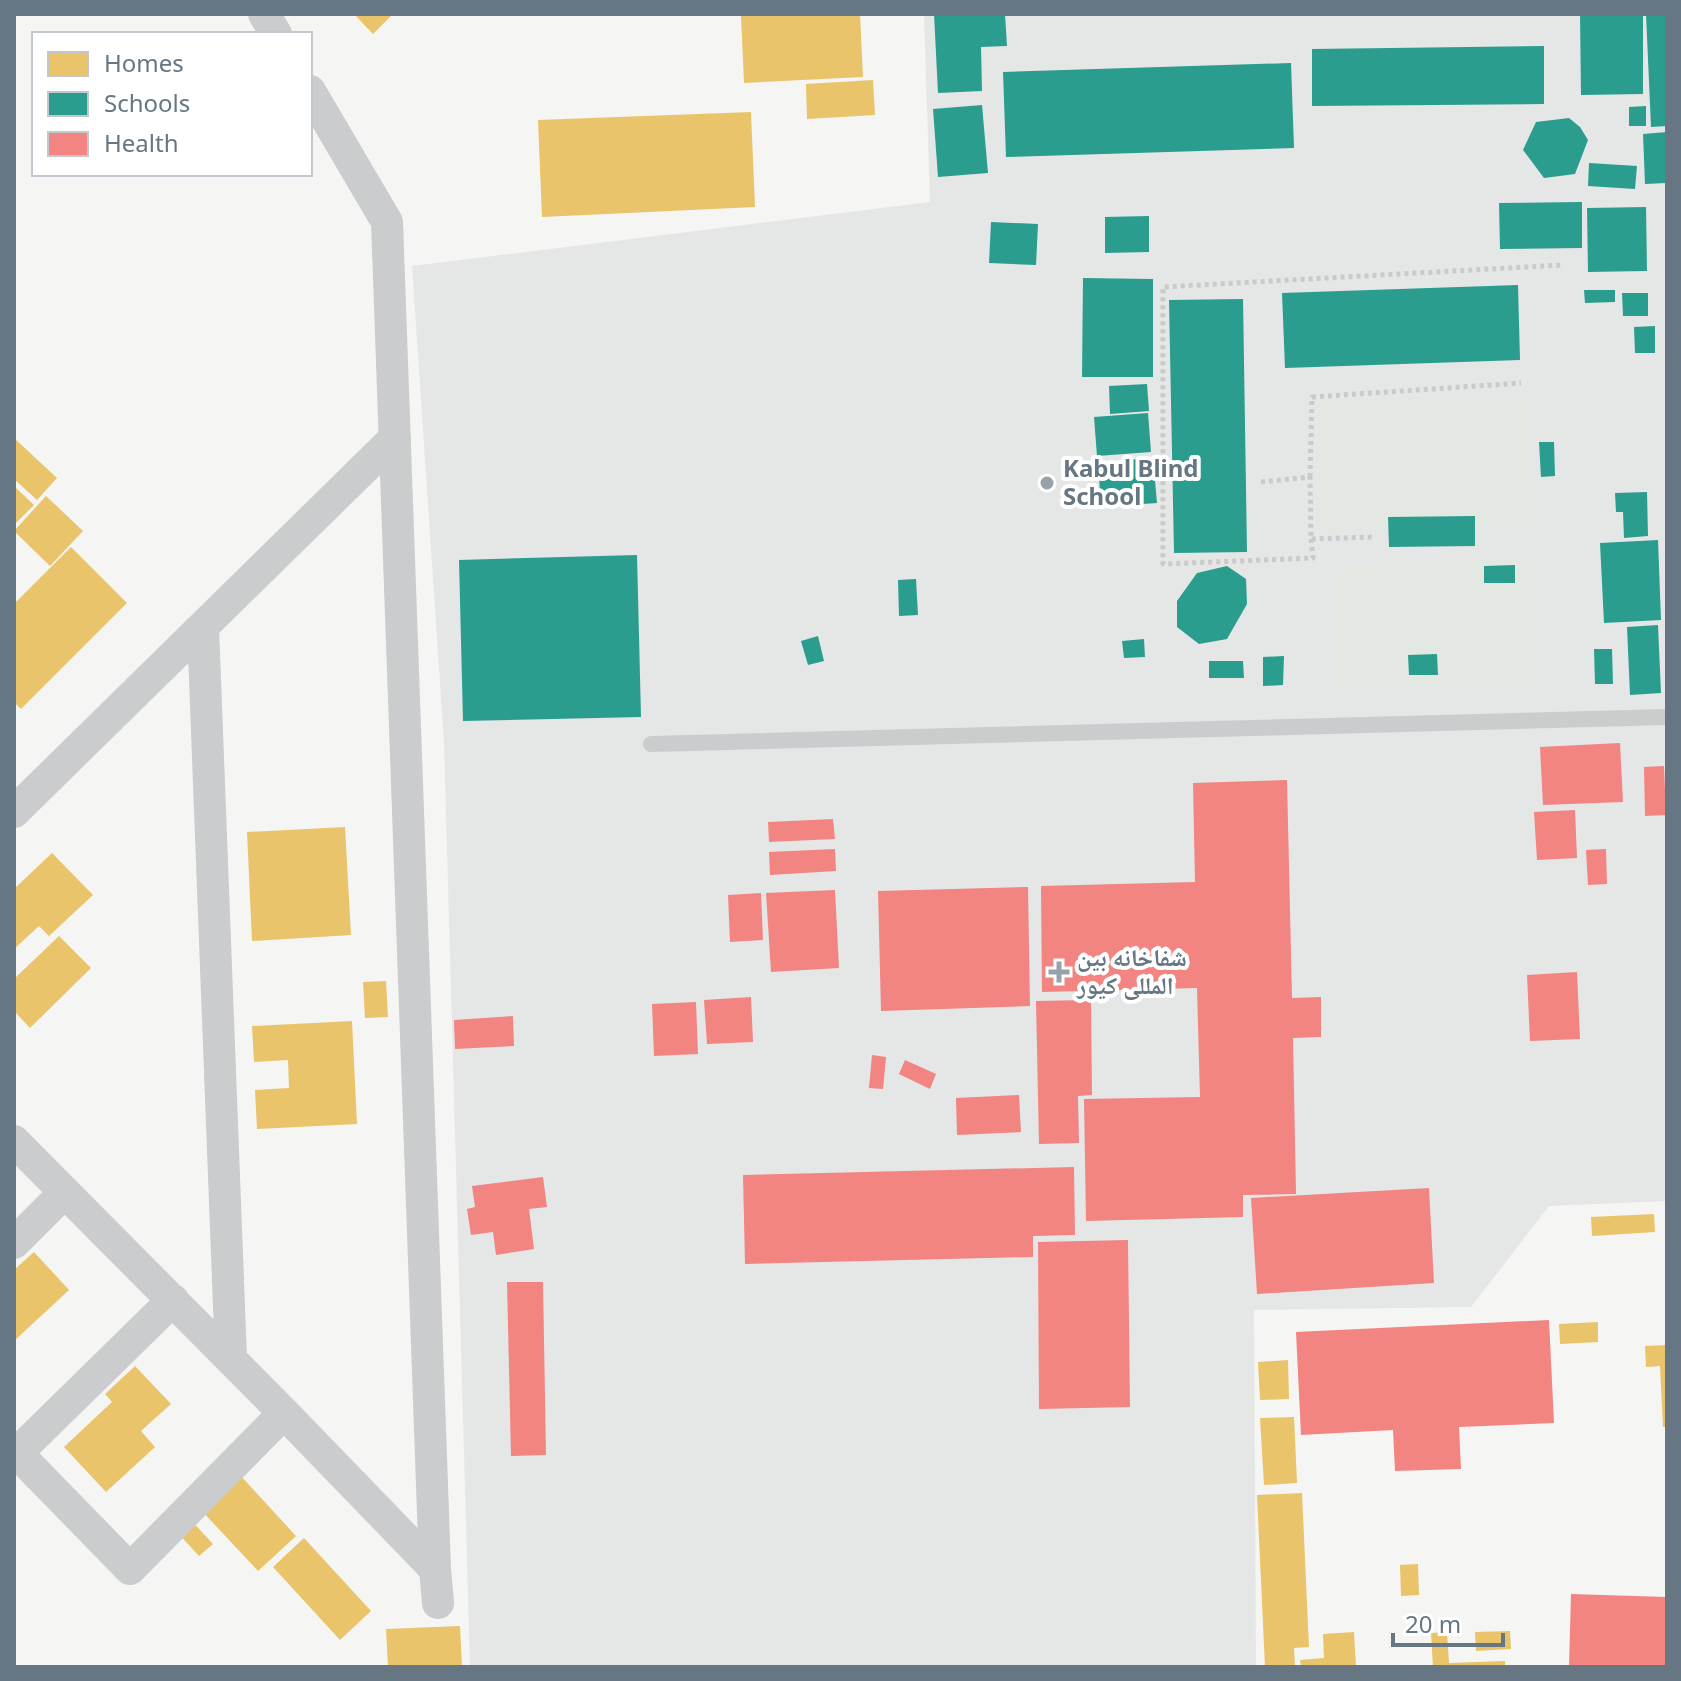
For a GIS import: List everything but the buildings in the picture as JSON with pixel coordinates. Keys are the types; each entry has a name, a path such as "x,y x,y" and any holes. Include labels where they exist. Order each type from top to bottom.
{"street":[{"path":"264,14 275,32"},
{"path":"312,94 387,222 438,1603"},
{"path":"14,812 395,438"},
{"path":"203,627 231,1359"},
{"path":"14,1141 435,1569"},
{"path":"14,1243 65,1192"},
{"path":"173,1300 16,1452 130,1569 284,1413"}],"lane":[{"path":"651,744 1667,717"}],"path":[{"path":"1521,383 1312,397 1310,477 1313,558 1163,564 1163,287 1563,265"},
{"path":"1261,482 1310,477"},
{"path":"1311,539 1373,537"}],"shaded area":[{"path":"924,14 1667,14 1667,1201 1549,1206 1471,1307 1254,1310 1256,1667 470,1667 444,742 412,266 930,202"},
{"path":"1529,395 1532,527 1321,533 1318,401"},
{"path":"1534,558 1536,687 1332,689 1337,566"}],"place":[{"name":"Kabul Blind School","path":"1047,483"},
{"name":"شفاخانه بین المللی کیور","path":"1059,972"}]}
